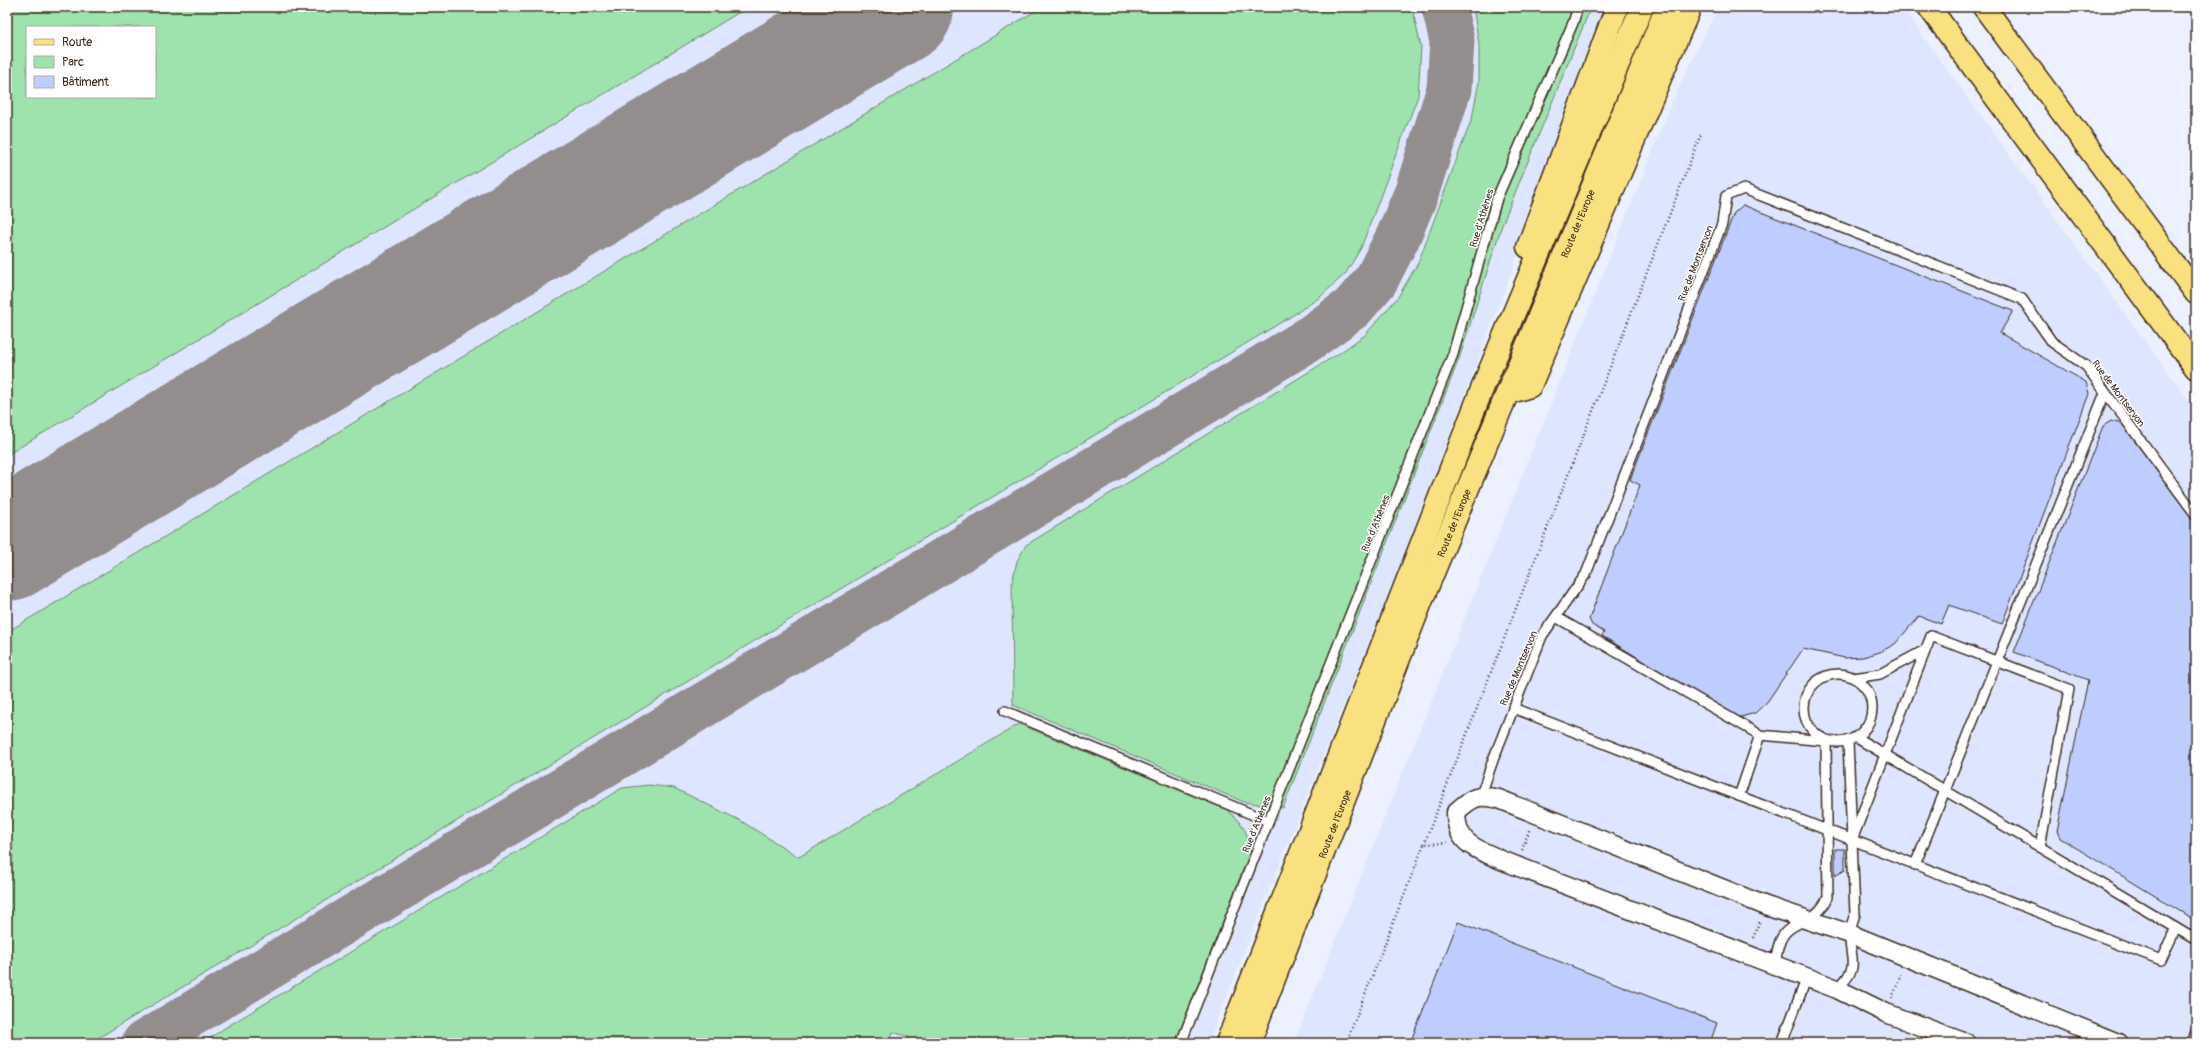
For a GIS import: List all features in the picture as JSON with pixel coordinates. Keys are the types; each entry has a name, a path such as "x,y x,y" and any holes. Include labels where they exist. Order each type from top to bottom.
{"main road":[{"path":"1482,390 1482,371 1617,7"},
{"name":"Route de l'Europe","path":"1227,1043 1482,390 1642,7"},
{"name":"Route de l'Europe","path":"1249,1043 1423,597 1667,7"},
{"path":"1922,7 1985,83"},
{"path":"1929,7 2196,368"},
{"path":"1984,7 2196,293"},
{"path":"1508,393 1530,386 1688,14"}],"street":[{"path":"1966,1043 1886,1013 1838,989 1776,965 1747,956 1516,865 1465,842 1456,824 1456,812 1466,803 1481,795 1499,799 1766,906 1850,934 2118,1043"}],"lane":[{"name":"Rue d'Athènes","path":"1181,1043 1453,354 1498,198 1573,23 1578,7"},
{"name":"Rue de Montservon","path":"1481,795 1513,708 1542,636 1586,574 1722,224 1726,196 1744,189 2022,299 2052,342 2086,366 2196,515"},
{"path":"1915,865 2105,393"},
{"path":"1556,617 1760,735 1838,743 1853,740 1867,728 1872,717 1873,705 1870,694 1863,684 1854,678 1843,674 1832,674 1821,678 1812,686 1806,695 1804,706 1805,717 1809,727 1817,736 1826,741"},
{"path":"1852,840 1931,636 2069,689 2040,847"},
{"path":"1854,678 1880,674 1925,650"},
{"path":"1513,708 1828,829 1915,865 2161,960 2176,928"},
{"path":"1005,711 1268,822"},
{"path":"1739,796 1760,735"},
{"path":"1853,740 1885,755 2196,940"},
{"path":"1838,989 1851,970 1854,961 1850,934 1855,914 1852,840 1853,740"},
{"path":"1776,965 1778,944 1782,934 1824,907 1828,897 1826,741"},
{"path":"1782,1043 1807,977"},
{"path":"2192,1043 2196,1032"}],"path":[{"path":"1346,1043 1701,134"},
{"path":"1516,865 1536,814"},
{"path":"1424,844 1465,842"},
{"path":"1747,956 1766,906"},
{"path":"1886,1013 1907,958"}],"shaded area":[{"path":"7,7 1604,7 1579,96 1399,567 1208,1043 7,1043"},
{"path":"1718,7 1902,7 2196,411 2196,1043 1294,1043 1675,95"}],"green space":[{"path":"7,7 748,7 7,455"},
{"path":"1042,7 1412,7 1421,47 1418,96 1361,248 1346,273 1319,298 1290,317 90,1043 7,1043 7,632"},
{"path":"1473,7 1591,7 1502,225 1459,359 1283,808 1244,802 1013,705 1012,582 1017,561 1026,545 1338,354 1365,335 1398,297 1418,263 1472,118 1479,81 1479,45"},
{"path":"1019,724 1227,810 1244,828 1248,839 1250,852 1175,1043 907,1043 909,1037 893,1032 889,1043 203,1043 223,1029 622,788 649,785 674,788 741,821 799,857"}],"building":[{"path":"1743,205 2013,311 2000,333 2086,382 2089,394 2002,624 1949,605 1941,624 1919,616 1895,644 1880,652 1863,657 1845,658 1803,649 1767,702 1755,713 1741,717 1735,716 1602,636 1604,632 1592,625 1589,619 1640,485 1630,480 1734,213"},
{"path":"2111,421 2122,424 2196,524 2196,921 2060,838 2057,831 2088,680 2014,652 2103,426"},
{"path":"1835,849 1845,849 1845,870 1835,876"},
{"path":"1458,922 1717,1023 1710,1043 1410,1043"}],"taxiway":[{"path":"144,1043 1306,341 1352,308 1376,280 1398,237 1416,194 1449,89 1452,41 1444,7"}],"runway":[{"path":"7,545 898,7"}]}
